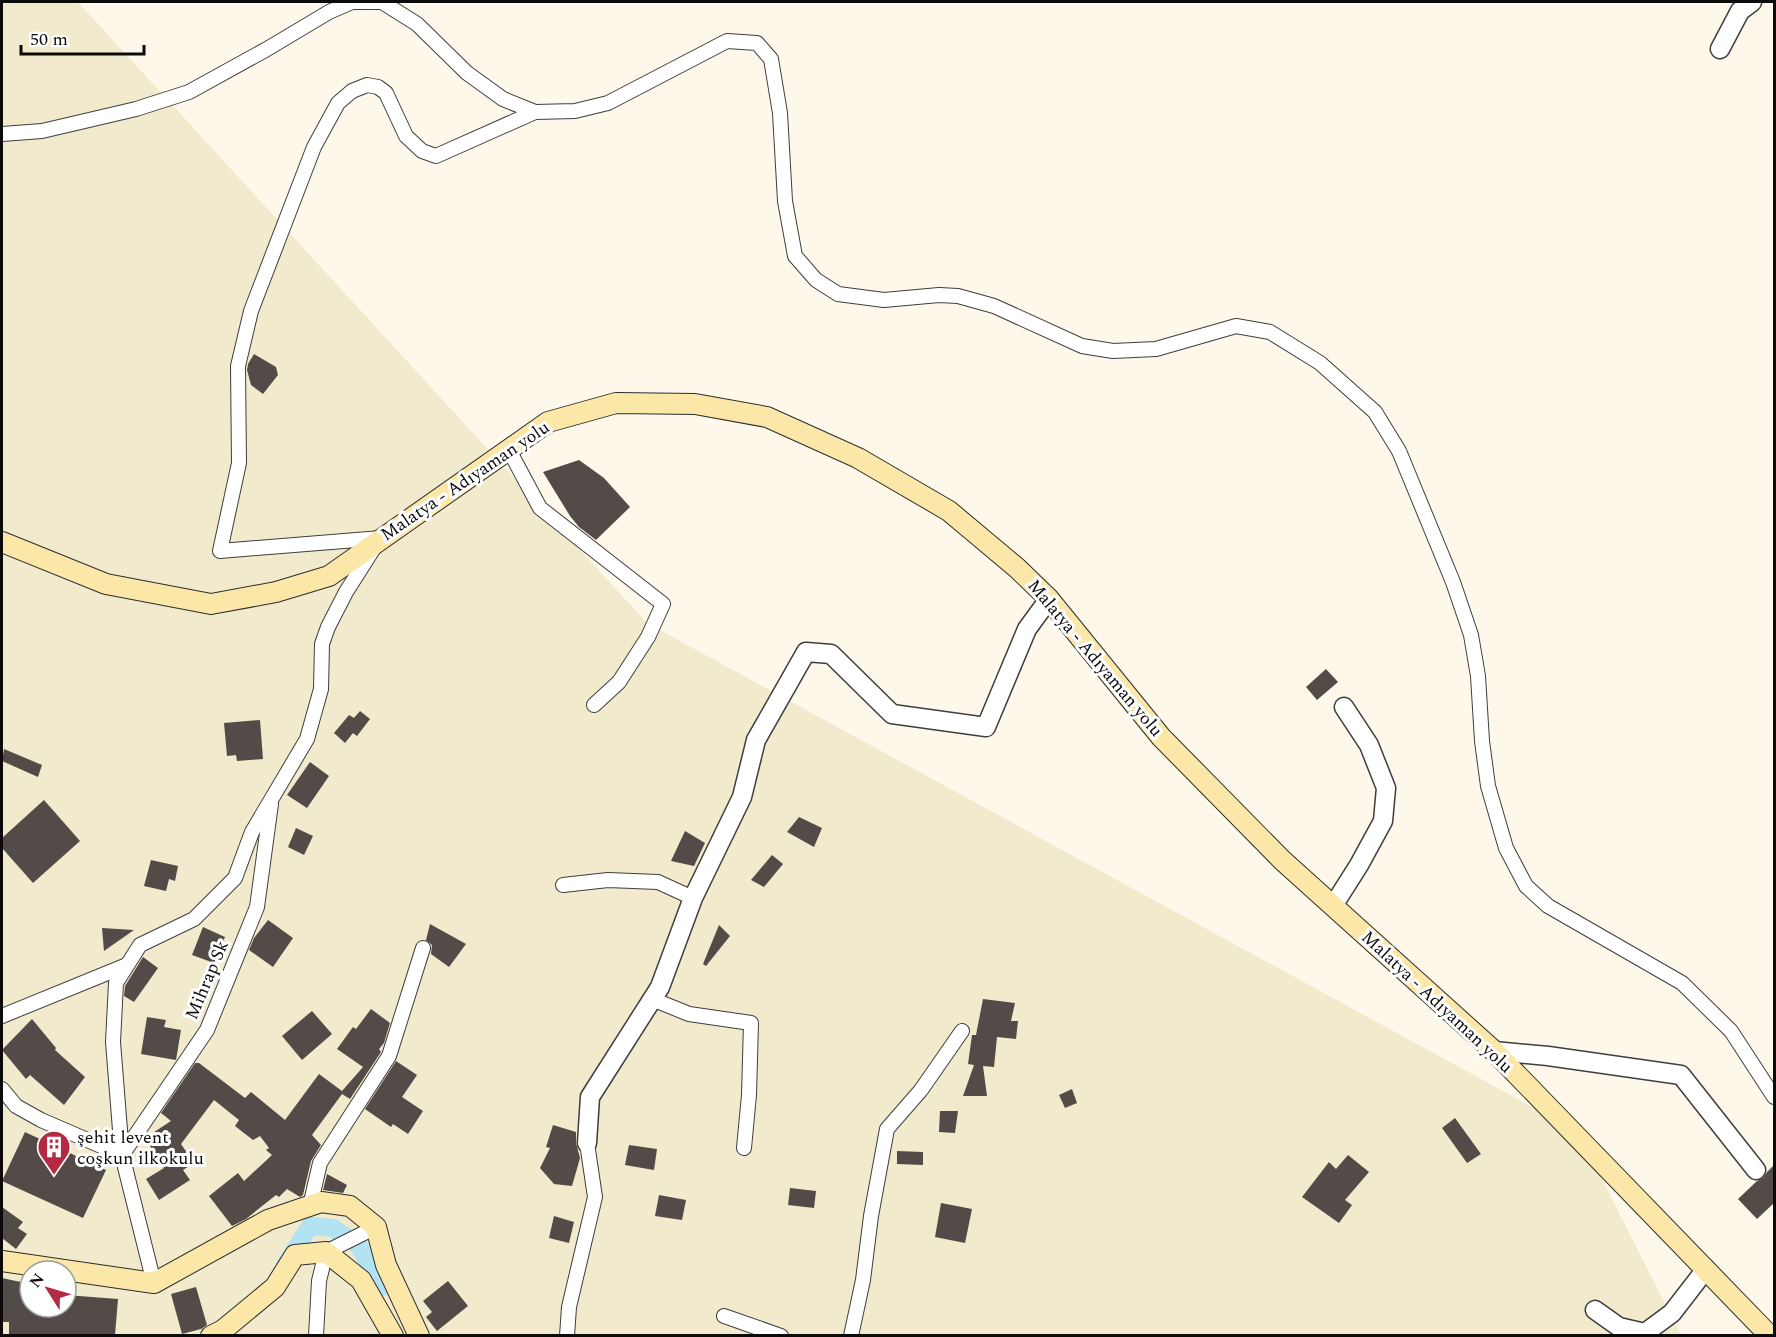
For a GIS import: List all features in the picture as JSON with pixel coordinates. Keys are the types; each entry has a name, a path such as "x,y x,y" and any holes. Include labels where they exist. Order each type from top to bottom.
{"main road":[{"name":"Malatya - Adıyaman yolu","path":"2,542 106,584 211,604 276,592 328,576 548,422 616,403 695,404 767,417 858,458 949,511 1017,568 1049,599 1161,737 1282,860 1494,1051 1770,1335"},
{"path":"2,1261 154,1283 268,1220 321,1202 350,1206 376,1227 386,1265 419,1335"},
{"path":"211,1335 224,1330 275,1287 295,1255 327,1252 361,1280 393,1335"}],"street":[{"path":"2,134 42,131 136,109 189,92 329,12 352,2 382,2 417,24 467,73 503,99 535,112"},
{"path":"1720,49 1740,11 1752,2"},
{"path":"382,538 220,551 239,463 238,366 251,311 314,147 338,103 352,91 367,85 378,87 386,93 406,136 422,151 436,156 535,112 575,111 608,103 727,41 757,43 771,59 780,113 784,201 795,256 816,280 838,294 884,300 939,295 958,296 994,306 1082,346 1113,351 1156,349 1236,326 1270,332 1320,363 1375,412 1399,451 1453,582 1471,635 1478,675 1482,741 1488,786 1506,848 1526,886 1548,906 1682,983 1731,1031 1774,1097"},
{"path":"509,450 540,508 663,604 648,637 619,682 594,705"},
{"path":"154,1283 122,1155 113,1042 116,983 140,945 194,919 235,878 252,832 307,739 321,689 322,644 328,627 346,591 382,538"},
{"path":"567,1335 569,1307 595,1197 587,1143 590,1097 660,987 693,898 742,797 756,740 806,652 831,654 892,714 986,727 1028,629 1049,599"},
{"path":"1333,906 1383,821 1386,788 1370,745 1344,707"},
{"name":"Mihrap Sk","path":"122,1155 207,1030 257,907 272,798"},
{"path":"563,885 608,880 658,882 693,898"},
{"path":"310,1206 320,1163 389,1056 423,948"},
{"path":"2,1016 128,964"},
{"path":"651,999 689,1014 751,1023 749,1095 744,1148"},
{"path":"852,1335 887,1129 921,1090 962,1031"},
{"path":"1494,1051 1548,1056 1681,1075 1756,1170"},
{"path":"2,1089 16,1106 41,1120 122,1155"},
{"path":"316,1335 319,1281 327,1252 376,1227"},
{"path":"1595,1310 1619,1327 1645,1333 1672,1313 1706,1269"},
{"path":"724,1316 781,1335"}],"shaded area":[{"path":"2,2 78,2 647,623 1578,1132 1681,1335 2,1336"}],"building":[{"path":"254,354 276,367 278,375 263,394 251,385 247,370"},
{"path":"579,460 604,478 630,507 596,540 579,527 570,516 543,472"},
{"path":"1326,669 1338,682 1317,700 1306,687"},
{"path":"360,711 370,719 357,736 353,733 345,743 334,733 349,715 354,718"},
{"path":"260,720 263,759 237,761 236,755 227,756 224,723"},
{"path":"4,749 42,765 38,777 2,761"},
{"path":"310,762 329,776 307,808 287,795"},
{"path":"44,800 80,841 33,883 2,848 2,838"},
{"path":"799,817 822,828 814,847 787,832"},
{"path":"296,828 313,836 304,855 288,847"},
{"path":"685,831 705,843 694,866 671,861"},
{"path":"772,855 783,864 764,887 751,880"},
{"path":"151,860 178,866 175,881 169,879 166,891 144,886"},
{"path":"268,920 293,938 273,967 249,950 254,938"},
{"path":"430,924 466,944 449,967 431,954 432,945 426,940"},
{"path":"719,925 730,936 706,966 703,964"},
{"path":"203,927 225,937 214,963 192,955"},
{"path":"102,928 134,930 104,951"},
{"path":"143,957 158,968 134,1002 124,996 125,986"},
{"path":"983,999 1015,1003 1011,1021 1018,1021 1016,1039 997,1037 994,1067 983,1066 987,1096 963,1096 974,1065 968,1064 972,1035 976,1035"},
{"path":"371,1009 390,1023 384,1043 379,1049 381,1052 350,1099 342,1094 312,1135 321,1145 311,1161 303,1195 300,1197 287,1189 279,1197 276,1195 246,1219 232,1226 209,1196 238,1173 244,1181 272,1155 266,1150 269,1148 260,1136 253,1140 235,1126 239,1120 214,1100 181,1144 194,1163 183,1170 190,1180 159,1200 146,1179 164,1168 145,1138 171,1121 161,1113 195,1063 199,1063 245,1098 251,1092 285,1120 319,1074 342,1091 363,1067 337,1049 353,1027 356,1029"},
{"path":"312,1011 332,1034 302,1060 282,1036"},
{"path":"147,1017 166,1020 164,1027 181,1030 176,1060 141,1054"},
{"path":"32,1019 56,1048 55,1050 85,1077 64,1105 30,1075 26,1079 2,1050"},
{"path":"396,1061 417,1075 402,1097 423,1111 408,1134 393,1124 391,1127 365,1109"},
{"path":"1072,1089 1077,1103 1065,1108 1059,1095"},
{"path":"940,1111 958,1111 955,1133 939,1132"},
{"path":"1455,1118 1481,1154 1467,1163 1442,1128"},
{"path":"553,1125 576,1132 580,1158 572,1186 554,1184 540,1168 550,1148 546,1147"},
{"name":"şehit levent coşkun ilkokulu","path":"25,1132 106,1170 83,1218 2,1181"},
{"path":"629,1145 657,1149 654,1170 625,1165"},
{"path":"897,1151 923,1152 923,1165 897,1164"},
{"path":"1348,1155 1369,1172 1345,1200 1352,1205 1339,1223 1302,1197 1329,1162 1336,1169"},
{"path":"1774,1165 1774,1203 1757,1219 1738,1199 1763,1178"},
{"path":"327,1174 347,1185 343,1193 323,1190"},
{"path":"790,1188 816,1191 814,1208 788,1205"},
{"path":"659,1195 686,1200 682,1220 655,1216"},
{"path":"941,1203 972,1209 965,1243 935,1237"},
{"path":"2,1207 23,1222 18,1228 27,1234 16,1249 2,1238"},
{"path":"554,1216 574,1222 569,1243 549,1238"},
{"path":"2,1278 18,1281 18,1319 78,1319 78,1296 118,1299 115,1335 9,1335 9,1322 2,1322"},
{"path":"448,1281 468,1306 437,1331 426,1317 432,1312 423,1301"},
{"path":"196,1287 207,1325 182,1334 171,1294"}],"waterway":[{"path":"285,1265 310,1226 333,1228 359,1246 382,1287"}],"place":[{"name":"şehit levent coşkun ilkokulu","path":"54,1176"}]}
